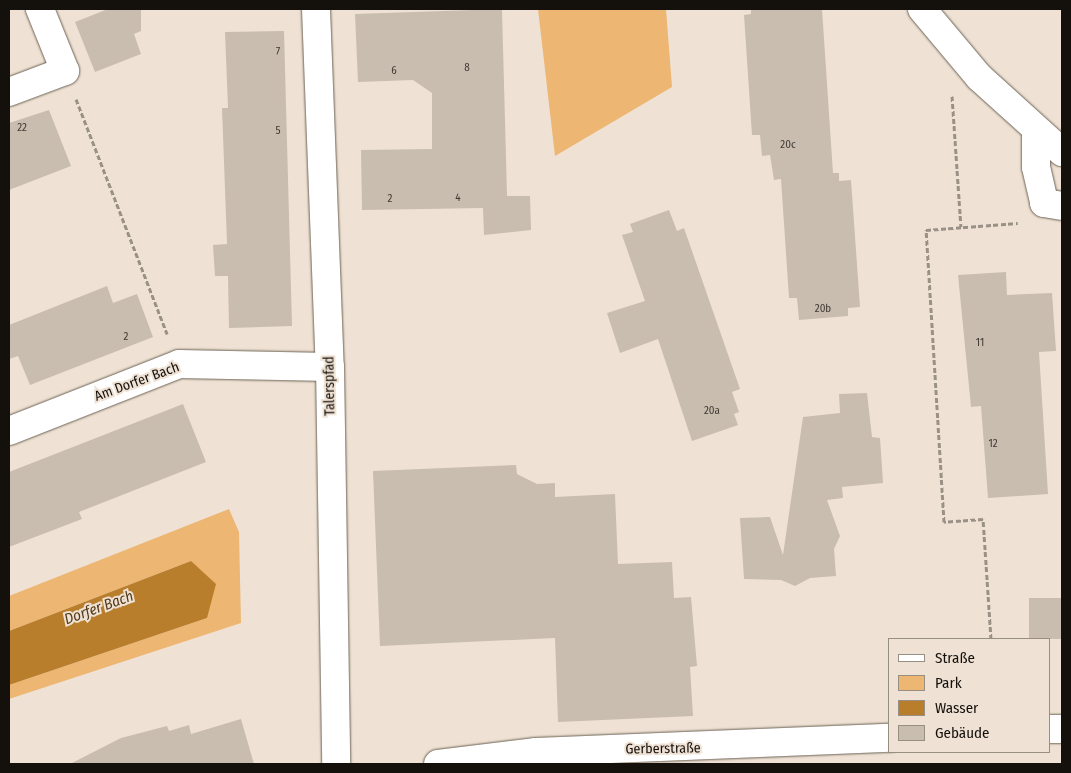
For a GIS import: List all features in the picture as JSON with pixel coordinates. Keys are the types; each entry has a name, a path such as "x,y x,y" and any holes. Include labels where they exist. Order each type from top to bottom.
{"street":[{"path":"9,92 65,71 40,9"},
{"name":"Talerspfad","path":"316,9 330,367 336,764"},
{"path":"922,9 979,78 1036,131 1062,152"},
{"path":"1036,131 1038,184 1044,203 1057,205"},
{"name":"Am Dorfer Bach","path":"9,431 179,364 330,367"},
{"name":"Gerberstraße","path":"438,764 536,752 715,756 888,738"}],"path":[{"path":"65,71 179,364"},
{"path":"952,91 961,228"},
{"path":"992,638 983,519 944,522 926,230 1042,221 1057,205"}],"green space":[{"path":"538,9 666,9 672,87 555,156"},
{"path":"229,509 239,532 241,623 9,699 9,685 207,618 191,561 9,631 9,596"}],"water":[{"name":"Dorfer Bach","path":"191,561 216,584 207,618 9,685 9,631"}],"building":[{"path":"108,9 141,9 141,31 134,34 141,54 95,72 75,22"},
{"path":"502,9 507,196 530,196 531,230 484,235 483,208 362,210 361,150 432,149 432,93 413,80 358,82 355,14"},
{"path":"751,9 822,9 833,173 839,173 839,181 851,180 860,307 848,308 848,316 799,320 797,298 789,298 781,179 774,180 770,155 762,156 760,135 752,135 744,15 751,14"},
{"path":"284,31 292,326 229,328 228,276 215,276 213,245 227,244 222,108 228,108 225,32"},
{"path":"49,110 71,166 9,190 9,123"},
{"path":"669,210 677,231 684,228 740,389 732,392 739,412 734,414 738,425 692,441 658,339 620,353 607,313 645,301 622,235 633,232 630,224"},
{"path":"1006,272 1007,295 1052,293 1056,351 1039,352 1048,494 988,498 981,406 971,407 958,275"},
{"path":"107,286 113,303 137,294 153,337 30,385 18,356 9,359 9,325"},
{"path":"867,393 872,437 880,438 883,483 842,487 843,498 827,500 840,536 834,549 836,576 810,578 795,586 781,580 744,579 740,518 770,517 783,555 803,417 840,413 839,394"},
{"path":"183,404 206,462 79,512 82,519 9,547 9,472"},
{"path":"516,465 517,474 537,484 555,483 555,497 615,494 618,564 672,562 674,598 691,597 697,666 690,667 693,716 558,722 555,638 380,646 373,471"},
{"path":"1029,598 1062,598 1062,639 1029,638"},
{"path":"241,719 254,764 70,764 121,738 167,726 169,731 189,725 191,734"}]}
